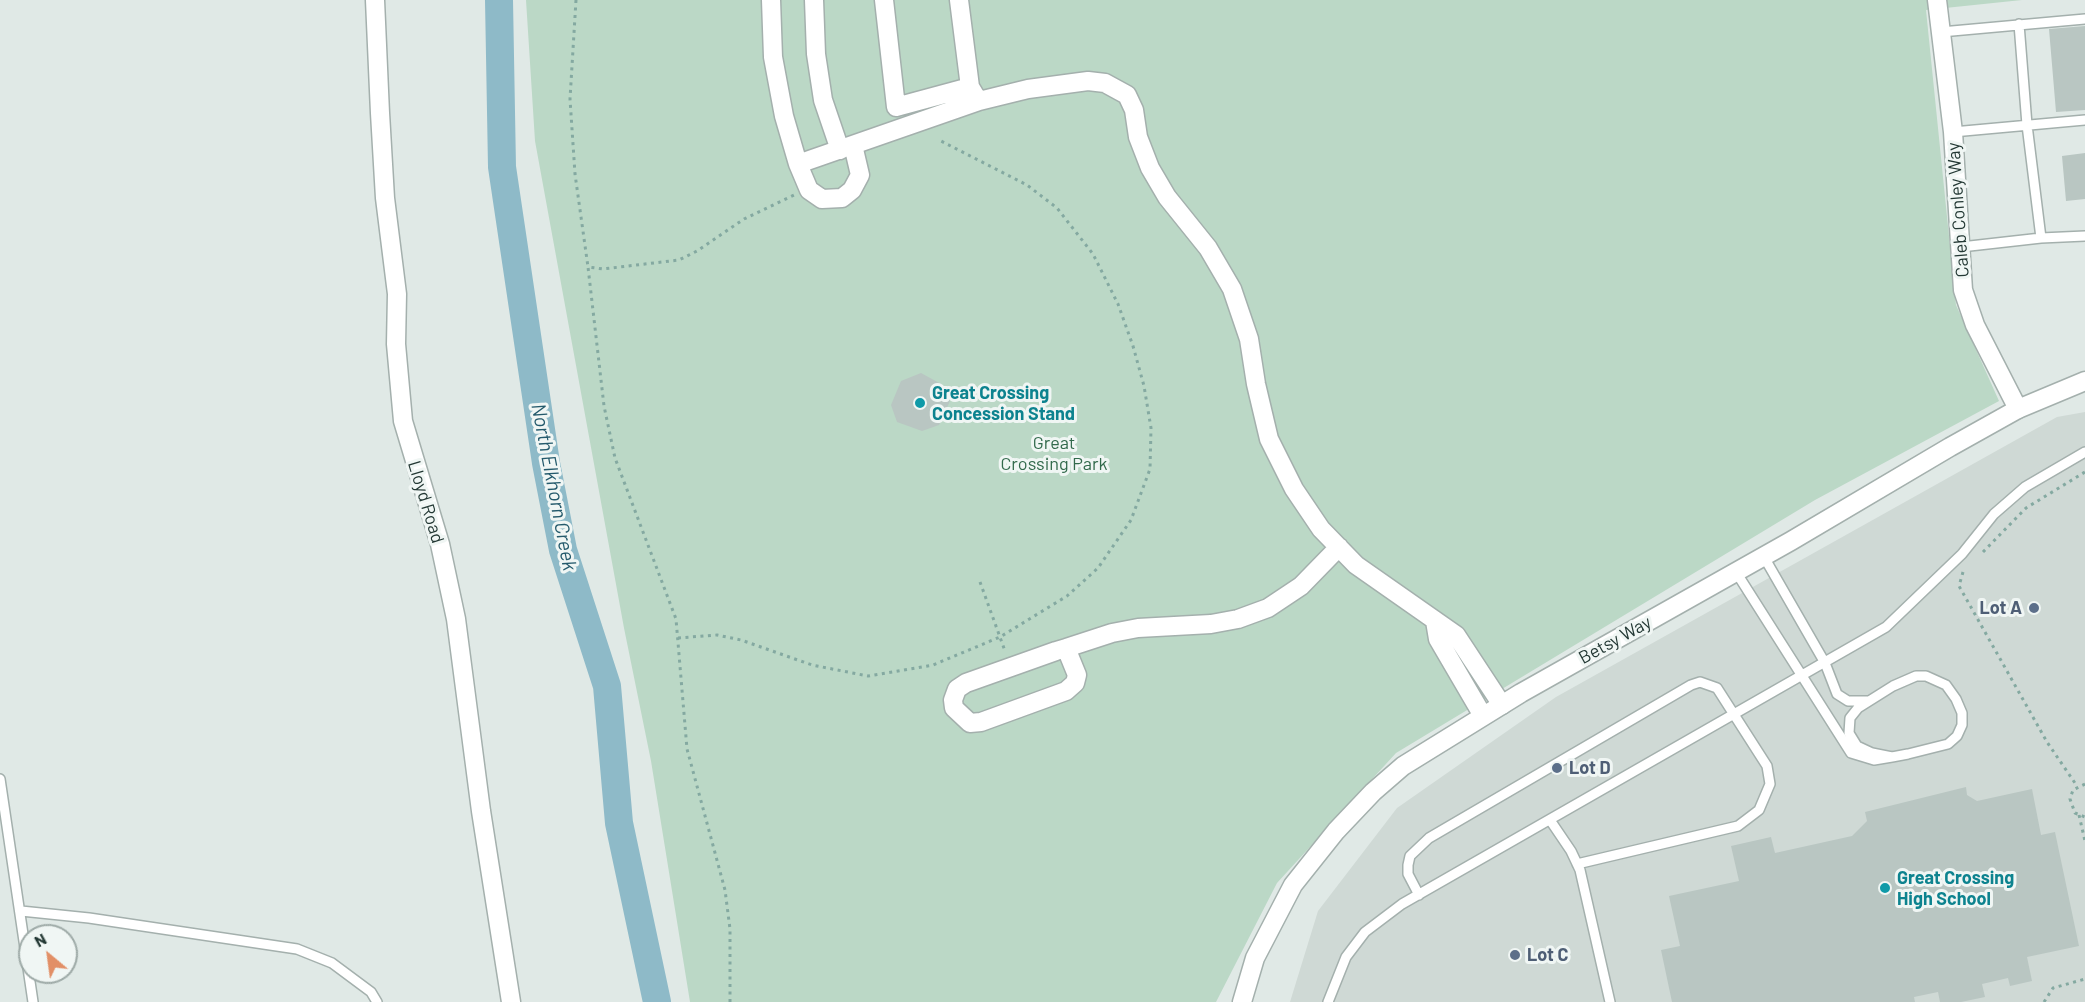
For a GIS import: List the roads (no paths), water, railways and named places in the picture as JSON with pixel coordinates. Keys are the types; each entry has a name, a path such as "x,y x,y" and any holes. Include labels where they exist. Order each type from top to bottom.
{"street":[{"name":"Lloyd Road","path":"375,0 385,198 397,294 396,344 401,412 416,472 440,544 456,619 481,811 511,1002"},
{"path":"771,0 773,57 784,116 798,164 809,190 822,199 842,198 852,190 860,175 847,147 830,124 816,54 814,0"},
{"path":"884,0 896,106 974,94 1088,81 1105,83 1127,95 1134,110 1138,137 1150,168 1167,197 1208,248 1232,289 1249,339 1256,384 1269,439 1294,489 1321,529 1356,565 1456,635 1462,662 1483,716"},
{"path":"959,0 974,94"},
{"name":"Caleb Conley Way","path":"1937,0 1953,132 1963,290 1975,326 2018,410"},
{"path":"798,164 847,147 974,94"},
{"name":"Betsy Way","path":"1242,1002 1255,958 1293,885 1336,831 1373,792 1403,766 1502,705 2018,410 2085,381"},
{"path":"1066,648 1077,675 1074,683 1066,691 981,722 970,723 961,716 953,700 957,689 966,683 1066,648 1138,628 1211,624 1238,619 1268,608 1301,586 1339,548"},
{"path":"1462,662 1502,705"}],"lane":[{"path":"1941,32 2085,19"},
{"path":"2019,24 2027,125 2041,238"},
{"path":"1953,132 2085,120"},
{"path":"1961,247 2041,238 2085,236"},
{"path":"1328,1002 1346,957 1365,932 1419,895 1886,627 1962,554 1995,514 2025,487 2085,452"},
{"path":"1764,556 1825,663 1839,697 1857,702 1869,700"},
{"path":"1736,572 1851,753 1874,760 1892,757 1948,744 1958,736 1962,725 1959,706 1946,686 1926,676 1900,682 1869,700 1850,718 1848,727 1852,741 1872,753 1892,757"},
{"path":"1419,895 1408,874 1407,866 1410,856 1419,845 1682,690 1700,682 1709,683 1717,688 1761,752 1769,772 1769,791 1754,816 1738,826 1577,864"},
{"path":"0,779 33,1002"},
{"path":"1550,820 1577,864 1610,1002"},
{"path":"21,911 89,918 297,949 332,963 371,992 377,1002"}],"waterway":[{"name":"North Elkhorn Creek","path":"499,0 502,167 546,463 563,550 607,686 619,823 657,1002"}],"place":[{"name":"Great Crossing Concession Stand","path":"920,403"},
{"name":"Lot A","path":"2034,608"},
{"name":"Lot D","path":"1557,768"},
{"name":"Great Crossing High School","path":"1885,888"},
{"name":"Lot C","path":"1515,955"}],"park label":[{"name":"Great Crossing Park","path":"1054,453"}]}
